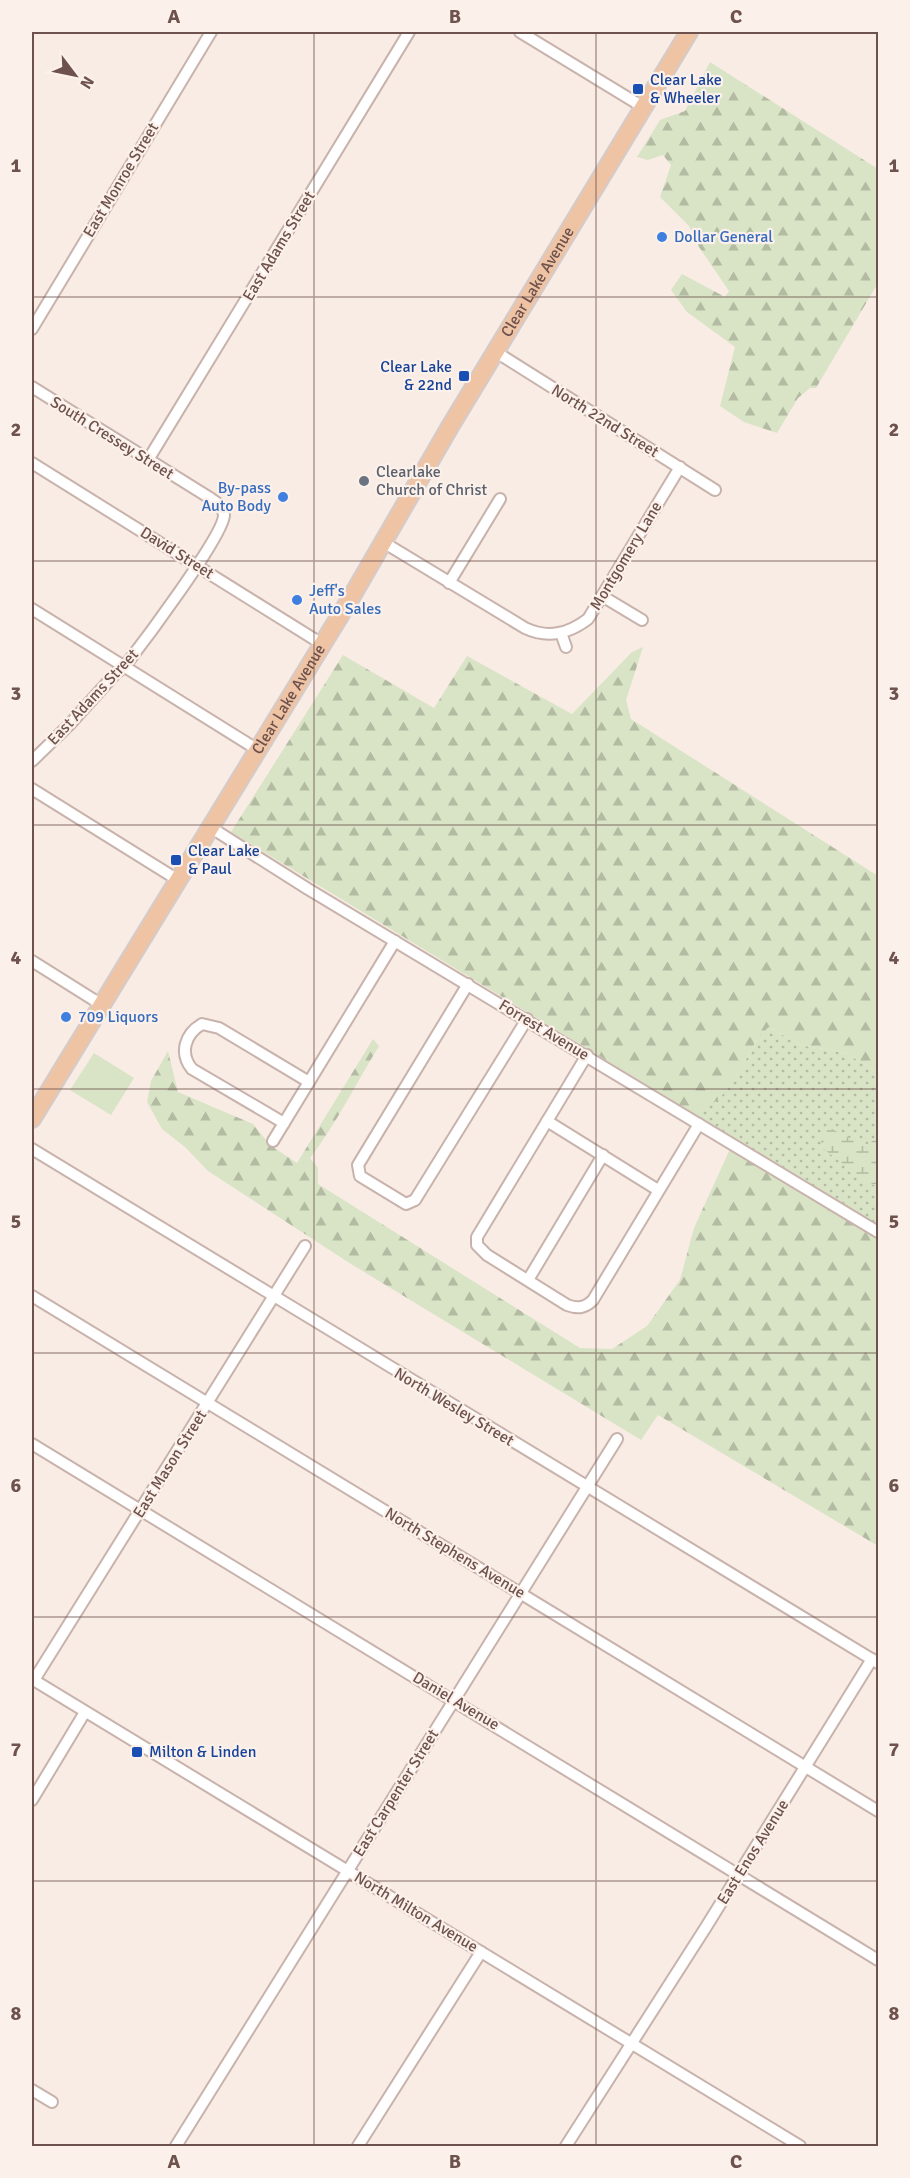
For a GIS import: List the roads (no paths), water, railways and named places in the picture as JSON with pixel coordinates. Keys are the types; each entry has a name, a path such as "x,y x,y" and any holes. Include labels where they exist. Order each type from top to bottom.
{"main road":[{"name":"Clear Lake Avenue","path":"32,1119 258,750 689,32"}],"street":[{"name":"East Monroe Street","path":"32,329 211,32"},
{"name":"East Adams Street","path":"148,460 409,32"},
{"path":"520,32 643,107"},
{"name":"North 22nd Street","path":"496,352 715,490"},
{"name":"South Cressey Street","path":"32,387 210,498 222,508"},
{"name":"David Street","path":"32,463 322,644"},
{"name":"Montgomery Lane","path":"561,633 571,630 588,619 680,467"},
{"path":"449,583 500,499"},
{"name":"East Adams Street","path":"32,761 125,666 198,566 221,527 224,515 222,508"},
{"path":"383,542 534,633 545,635 561,633 566,647"},
{"path":"602,596 642,620"},
{"path":"32,609 258,750"},
{"path":"32,789 178,880"},
{"name":"Forrest Avenue","path":"210,827 879,1232"},
{"path":"273,1141 395,941"},
{"path":"32,961 102,1005"},
{"path":"468,984 358,1165 360,1176 406,1204 415,1200 527,1019"},
{"path":"284,1123 192,1069 183,1054 185,1044 194,1028 202,1024 210,1024 219,1028 309,1082"},
{"path":"587,1055 477,1237 477,1245 481,1250 528,1280 574,1308 587,1306 593,1300 699,1124"},
{"path":"547,1121 658,1190"},
{"name":"North Wesley Street","path":"32,1149 875,1661"},
{"path":"528,1280 603,1155"},
{"name":"East Mason Street","path":"33,1679 142,1509 305,1246"},
{"name":"North Stephens Avenue","path":"32,1296 879,1811"},
{"name":"East Carpenter Street","path":"176,2146 617,1439"},
{"name":"Daniel Avenue","path":"32,1444 879,1960"},
{"name":"East Enos Avenue","path":"566,2146 875,1661"},
{"name":"North Milton Avenue","path":"33,1679 800,2146"},
{"path":"32,1800 86,1712"},
{"path":"358,2146 481,1952"},
{"path":"32,2090 52,2102"}],"place":[{"name":"Clear Lake & Wheeler","path":"638,89"},
{"name":"Dollar General","path":"662,237"},
{"name":"Clear Lake & 22nd","path":"464,376"},
{"name":"Clearlake Church of Christ","path":"364,481"},
{"name":"By-pass Auto Body","path":"283,497"},
{"name":"Jeff's Auto Sales","path":"297,600"},
{"name":"Clear Lake & Paul","path":"176,860"},
{"name":"709 Liquors","path":"66,1017"},
{"name":"Milton & Linden","path":"137,1752"}]}
